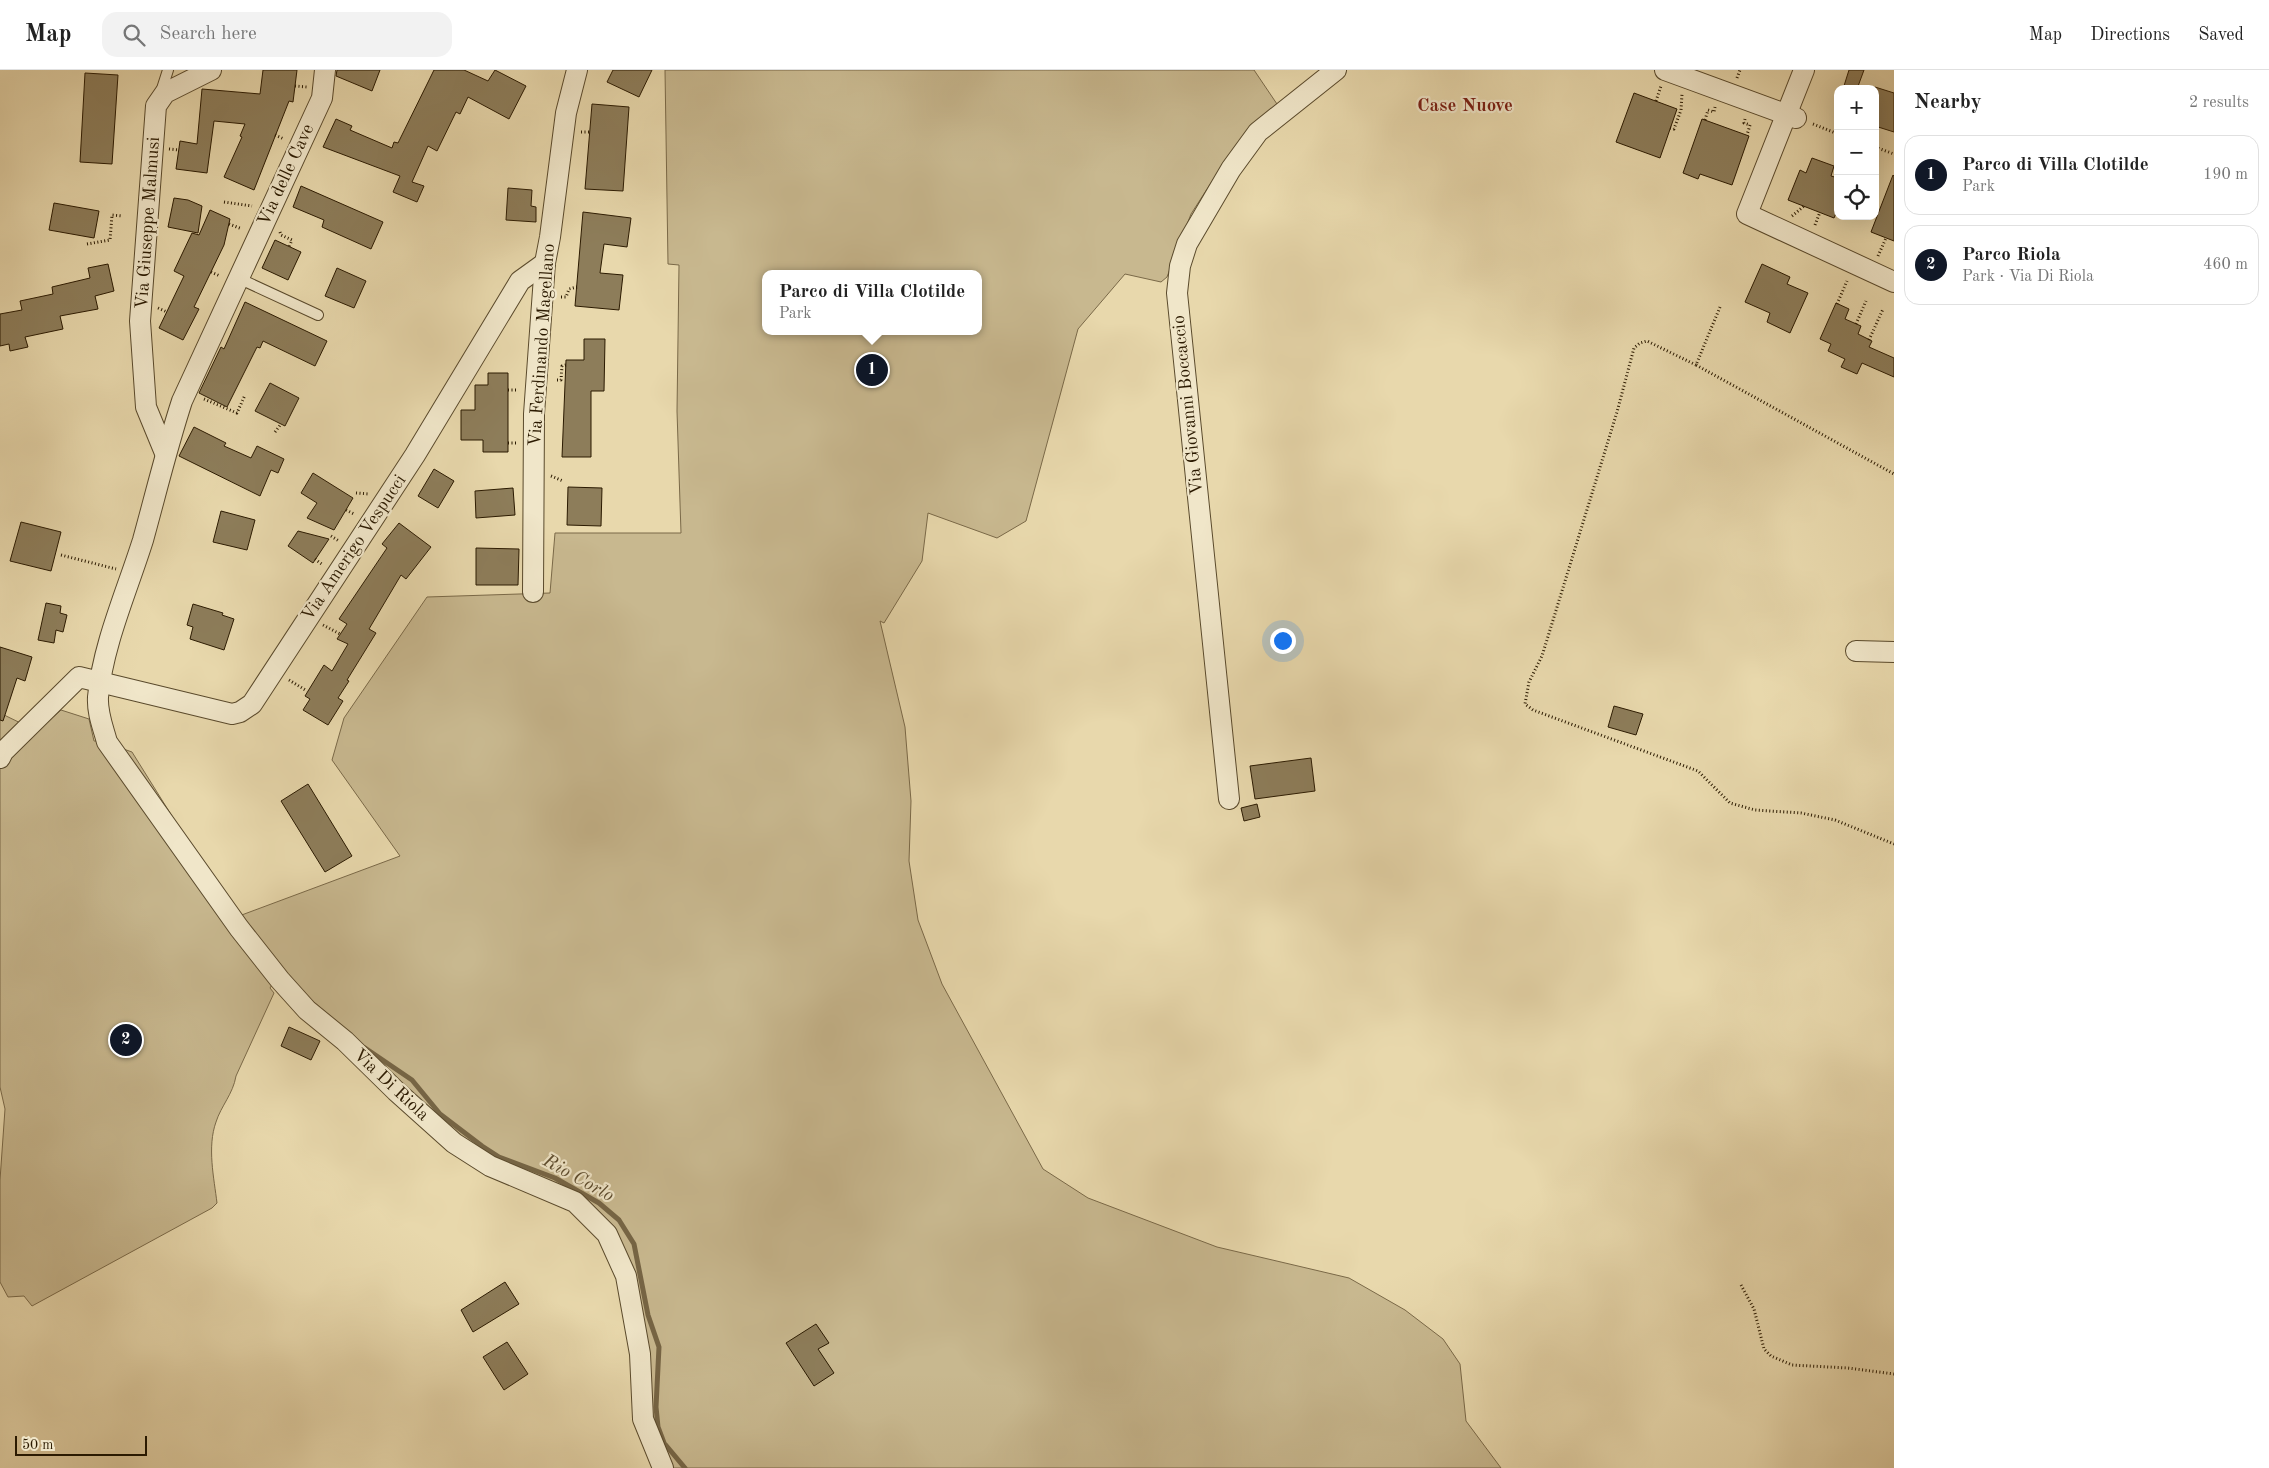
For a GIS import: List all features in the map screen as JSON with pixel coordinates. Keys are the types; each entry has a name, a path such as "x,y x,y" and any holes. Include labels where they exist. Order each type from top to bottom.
{"street":[{"path":"156,106 165,93 211,70"},
{"name":"Via delle Cave","path":"178,414 238,278 322,98 325,70"},
{"name":"Via Ferdinando Magellano","path":"533,592 534,414 545,263 566,113 577,70"},
{"name":"Via Giovanni Boccaccio","path":"1229,799 1177,293 1180,266 1188,244 1230,169 1258,132 1336,70"},
{"path":"1665,70 1791,117"},
{"path":"1804,70 1791,117 1747,214 1894,282"},
{"name":"Via Giuseppe Malmusi","path":"156,106 140,321 146,407 165,454"},
{"name":"Via Amerigo Vespucci","path":"0,758 3,752 79,677 232,714 240,712 252,704 416,455 520,281 545,263"},
{"path":"101,681 105,657 143,540 165,454 178,414 146,407"},
{"path":"1856,651 1894,652"},
{"name":"Via Di Riola","path":"101,681 98,712 107,742 239,928 280,980 307,1010 345,1041 396,1092 454,1143 490,1166 575,1202 607,1234 626,1276 640,1354 643,1419 662,1468"}],"lane":[{"path":"156,106 168,70"},
{"path":"238,278 318,315"}],"path":[{"path":"295,86 309,87"},
{"path":"1670,128 1674,130 1681,110 1683,88"},
{"path":"1705,120 1708,110 1714,112 1717,100"},
{"path":"1747,135 1750,125 1744,123 1748,111"},
{"path":"1791,117 1834,133"},
{"path":"1879,148 1894,154"},
{"path":"224,202 260,207"},
{"path":"87,244 110,240 112,215 124,216"},
{"path":"229,224 249,231"},
{"path":"280,232 281,235 292,240 289,246"},
{"path":"1876,262 1886,238"},
{"path":"1837,304 1848,280"},
{"path":"554,297 566,297 569,289 577,287"},
{"path":"1856,324 1866,301"},
{"path":"1696,365 1720,307"},
{"path":"1869,340 1882,309"},
{"path":"1894,474 1696,365 1646,342 1640,343 1634,348 1618,412 1544,646 1529,682 1525,704 1533,710 1698,771 1730,803 1754,810 1801,814 1835,820 1894,844"},
{"path":"566,365 562,366 559,380 566,380"},
{"path":"202,398 237,413 245,395"},
{"path":"276,432 280,424"},
{"path":"61,555 122,570"},
{"path":"316,621 340,634"},
{"path":"282,676 307,691"},
{"path":"1741,1285 1754,1309 1764,1349 1771,1356 1792,1365 1848,1368 1894,1374"}],"shaded area":[{"path":"665,70 1254,70 1279,107 1218,172 1191,214 1167,277 1161,282 1125,274 1078,329 1026,521 997,538 928,513 922,561 884,623 880,621 905,727 911,801 909,861 918,920 942,984 1043,1169 1088,1198 1217,1247 1349,1278 1405,1310 1443,1339 1460,1364 1466,1421 1501,1468 666,1468 641,1420 642,1357 596,1215 513,1175 419,1109 340,1024 279,973 270,988 274,993 236,1076 232,1089 218,1116 213,1132 212,1162 217,1203 212,1208 32,1306 24,1296 8,1297 0,1282 0,1180 5,1109 0,1087 0,713 37,731 61,710 89,719 94,741 101,741 132,752 190,845 239,916 400,856 332,760 344,718 427,597 550,593 555,533 681,533 677,411 679,265 668,264"}],"building":[{"path":"263,70 297,70 293,102 289,101 254,190 224,177 242,137 240,136 245,124 214,121 207,173 176,169 180,141 197,144 202,89 260,94"},
{"path":"337,70 380,70 372,91 336,76"},
{"path":"434,70 464,70 488,81 495,70 526,86 509,119 468,97 460,114 456,112 437,151 428,146 412,182 424,186 417,202 393,192 400,176 323,147 336,119 352,126 350,130 392,148 394,142 398,143"},
{"path":"613,70 652,70 639,97 607,82"},
{"path":"1849,70 1864,70 1858,85 1844,85"},
{"path":"85,73 118,75 112,164 80,162"},
{"path":"1879,88 1894,93 1894,132 1879,127"},
{"path":"1634,93 1677,109 1660,158 1616,142"},
{"path":"592,104 629,107 623,191 585,189"},
{"path":"1702,119 1749,136 1732,185 1700,174 1698,179 1683,173"},
{"path":"1812,158 1834,166 1831,176 1834,177 1834,218 1788,200 1800,170 1806,173"},
{"path":"1893,175 1894,241 1871,232 1876,220 1879,220 1879,211"},
{"path":"301,186 383,222 371,249 322,227 324,220 293,207"},
{"path":"508,188 532,190 531,206 536,207 536,222 506,220"},
{"path":"174,198 188,200 202,206 198,233 168,227"},
{"path":"54,203 99,211 94,238 49,230"},
{"path":"210,210 230,219 224,245 194,307 199,309 183,340 159,328 184,276 174,271 192,233 199,235"},
{"path":"583,212 631,218 627,247 604,244 600,273 623,275 619,310 575,306"},
{"path":"275,240 301,252 288,280 262,268"},
{"path":"108,264 114,291 95,296 98,309 60,316 63,329 25,337 28,347 10,351 9,344 0,346 0,314 22,310 20,301 53,294 52,287 90,278 88,268"},
{"path":"1762,264 1790,277 1787,284 1808,293 1790,333 1767,322 1770,313 1745,302"},
{"path":"337,268 366,281 354,308 325,296"},
{"path":"245,302 327,341 315,366 263,341 260,348 257,347 227,407 199,393 221,347 224,349"},
{"path":"1836,303 1849,309 1845,319 1861,326 1858,334 1872,341 1869,347 1894,358 1894,377 1862,363 1857,374 1841,367 1845,359 1828,351 1831,344 1820,339"},
{"path":"584,339 605,339 604,391 591,391 591,457 562,457 566,360 584,360"},
{"path":"488,373 508,373 508,452 483,452 483,440 461,440 461,410 475,410 475,385 488,385"},
{"path":"270,383 299,398 285,426 255,411"},
{"path":"194,427 226,443 224,446 251,458 257,446 284,459 278,473 271,470 260,496 179,456"},
{"path":"434,469 454,481 438,508 418,496"},
{"path":"313,473 353,498 334,530 307,518 317,503 301,493"},
{"path":"568,487 602,488 601,526 567,525"},
{"path":"513,488 515,515 476,518 475,491"},
{"path":"221,511 255,520 247,550 213,542"},
{"path":"21,522 61,532 51,571 10,561"},
{"path":"399,523 431,547 406,579 401,575 369,629 376,633 347,680 349,681 338,698 343,701 328,725 303,710 310,699 305,696 324,665 332,671 348,644 337,639 347,624 339,619 387,548 382,544"},
{"path":"298,531 329,539 313,563 288,546"},
{"path":"476,548 519,549 518,585 476,585"},
{"path":"46,603 61,606 60,613 67,615 63,632 56,630 54,643 38,640"},
{"path":"193,604 223,613 222,615 234,619 224,650 190,639 193,627 187,625"},
{"path":"0,647 32,657 25,681 17,678 3,721 0,720"},
{"path":"1614,706 1643,714 1636,735 1608,727"},
{"path":"1311,758 1315,791 1255,799 1250,766"},
{"path":"308,784 352,856 325,872 281,801"},
{"path":"1257,804 1260,817 1244,821 1241,808"},
{"path":"289,1027 320,1041 311,1060 281,1046"},
{"path":"505,1282 519,1304 473,1332 461,1310"},
{"path":"816,1324 829,1343 818,1349 834,1373 814,1386 786,1343"},
{"path":"507,1342 528,1374 504,1390 483,1357"}],"waterway":[{"name":"Rio Corlo","path":"365,1048 412,1080 440,1114 482,1146 499,1157 555,1178 599,1203 619,1220 634,1244 648,1315 659,1347 656,1407 658,1427 664,1443 685,1468"}],"place":[{"name":"Parco di Villa Clotilde","path":"872,370"},
{"name":"Parco Riola","path":"126,1040"}],"district":[{"name":"Case Nuove","path":"1465,106"}]}
